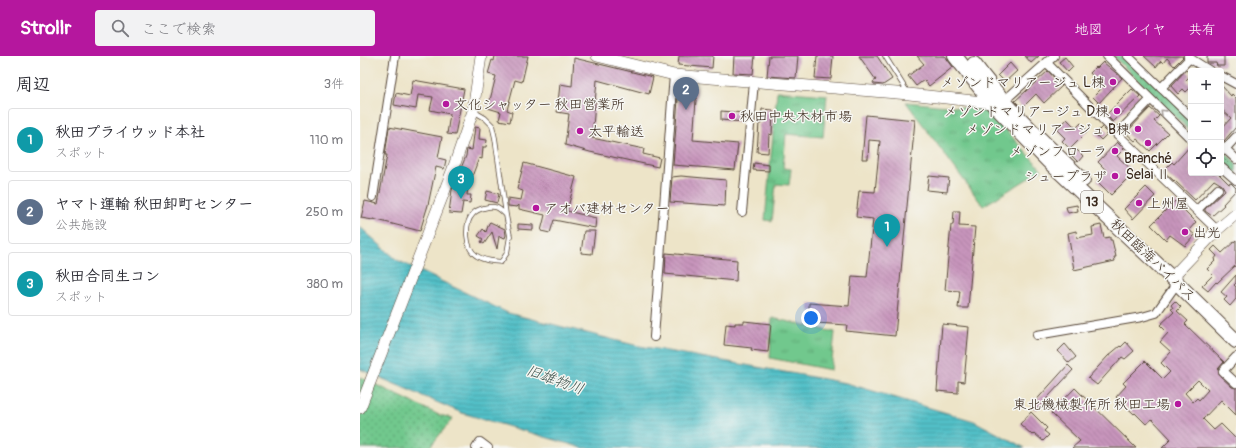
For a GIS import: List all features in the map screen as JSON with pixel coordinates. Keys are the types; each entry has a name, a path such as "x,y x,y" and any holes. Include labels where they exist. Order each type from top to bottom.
{"highway":[{"name":"秋田臨海バイパス","path":"955,56 998,102 1048,161 1236,329"},
{"name":"秋田臨海バイパス","path":"968,56 998,102"},
{"name":"秋田臨海バイパス","path":"1176,276 1236,341"}],"street":[{"path":"373,197 395,56"},
{"path":"361,404 453,169 473,111 481,56"},
{"path":"597,56 621,59 674,75 998,102 1054,56"},
{"path":"1107,56 1188,136"},
{"path":"1128,56 1188,114"},
{"path":"1161,88 1190,57 1206,68"},
{"path":"1046,62 1117,134 1217,230"},
{"path":"654,337 674,75"},
{"path":"1224,78 1236,84"},
{"path":"742,212 754,82"},
{"path":"1117,134 1150,100"},
{"path":"1224,146 1236,137"},
{"path":"1224,148 1236,159"},
{"path":"1224,170 1236,180"},
{"path":"1197,210 1218,189"},
{"path":"1037,335 1142,317 1156,313 1173,289 1176,276 1217,230 1236,214"},
{"path":"1236,357 1223,371 1236,383"},
{"path":"476,448 480,442 488,448"}],"lane":[{"path":"885,56 909,94"},
{"path":"473,111 485,118 492,125 510,236 507,253 501,262 489,261 475,256 467,242 467,225 473,214 478,210 490,207 498,208 506,215"}],"green space":[{"path":"1113,56 1129,56 1188,115 1188,129"},
{"path":"777,91 827,95 823,137 786,134 783,168 791,169 789,185 776,184 772,221 765,220"},
{"path":"906,102 988,110 1042,170 983,206"},
{"path":"1224,151 1236,163 1236,174 1224,163"},
{"path":"772,318 835,332 831,370 770,358"},
{"path":"360,377 439,415 453,418 429,448 360,448"}],"water":[{"name":"旧雄物川","path":"360,227 397,260 508,313 634,345 846,383 974,421 1025,448 583,448 462,413 360,369"}],"building":[{"path":"495,56 528,56 522,82 515,80 507,110 512,112 510,122 499,120 501,112 488,108 496,76 488,74 492,60 494,61"},
{"path":"679,56 713,56 712,68 678,65"},
{"path":"734,56 755,56 753,74 733,73"},
{"path":"769,56 798,56 796,78 767,76"},
{"path":"817,56 833,56 831,79 815,78"},
{"path":"859,56 877,56 892,79 883,85 874,84 873,82 876,80"},
{"path":"917,56 945,56 953,67 929,86 924,80 916,86 908,76 924,64"},
{"path":"1025,56 1039,56 1031,63"},
{"path":"1144,56 1183,57 1174,66 1167,58 1163,63 1161,61 1156,67"},
{"path":"1207,56 1224,56 1224,66 1217,66 1216,63 1207,63"},
{"path":"1065,57 1073,67 1068,72 1059,62"},
{"path":"574,58 653,77 649,94 597,80 592,138 644,149 643,154 660,158 658,167 565,145 569,114 557,112 560,84 572,86"},
{"path":"1103,62 1122,78 1099,103 1093,97 1101,89 1094,82 1096,80 1090,73"},
{"path":"1010,63 1017,71 1005,82 998,75"},
{"path":"1186,70 1188,72 1188,78 1186,80 1188,82 1188,90 1186,92 1183,89 1178,94 1171,86"},
{"path":"1048,71 1062,86 1044,103 1036,94 1022,108 1015,101"},
{"name":"文化シャッター 秋田営業所","path":"413,80 464,89 455,135 447,134 450,114 430,110 433,97 418,95 416,109 394,105 396,93 410,96"},
{"path":"679,86 697,87 693,140 738,144 735,170 673,165"},
{"path":"1224,88 1231,96 1232,94 1236,98 1236,127 1224,141 1224,126 1231,118 1224,112"},
{"path":"1132,89 1140,96 1113,122 1106,115"},
{"path":"1150,108 1159,116 1154,121 1168,133 1150,151 1137,139 1135,141 1126,133"},
{"path":"762,109 773,110 772,135 769,134 768,153 757,152 759,123 761,124"},
{"name":"秋田中央木材市場","path":"721,111 744,113 743,122 721,120"},
{"path":"866,115 915,120 895,336 846,331 847,325 816,323 817,312 809,311 809,303 849,306 852,276 867,277 873,219 856,217 859,191 875,192 880,141 869,140 868,159 862,159"},
{"path":"1067,119 1076,128 1081,123 1088,131 1070,149 1062,141 1065,138 1057,130"},
{"path":"389,127 442,137 438,158 446,160 444,169 436,167 428,205 420,231 373,219 361,218 365,201 378,204 387,155 385,155"},
{"path":"475,127 480,128 479,139 487,140 486,147 483,147 482,159 479,158 468,187 467,195 471,195 470,203 463,202 461,214 449,213 452,190 466,156 467,149 472,150"},
{"path":"1102,127 1108,133 1101,140 1095,134"},
{"name":"シュープラザ","path":"1117,142 1124,149 1117,156 1134,172 1111,195 1097,181 1107,171 1098,162"},
{"path":"1188,148 1188,176 1221,176 1229,184 1231,183 1236,190 1223,204 1224,205 1212,216 1205,211 1205,209 1225,190 1222,185 1214,180 1195,200 1163,171 1172,162 1174,164"},
{"path":"1077,150 1083,156 1078,162 1072,156"},
{"path":"524,163 576,177 567,211 596,218 595,228 554,220 550,233 541,231 545,215 519,209 519,205 517,207 508,206 508,198 521,200 523,191 517,189"},
{"path":"754,163 769,165 769,171 753,170"},
{"path":"681,176 726,180 725,206 670,202 672,177"},
{"path":"929,176 949,178 947,192 927,190"},
{"name":"上州屋","path":"1146,187 1155,196 1133,219 1124,209"},
{"path":"487,191 499,194 497,203 485,200"},
{"path":"1175,201 1196,222 1189,230 1195,235 1185,246 1170,235 1166,240 1151,225"},
{"path":"1077,205 1078,211 1068,213 1066,207"},
{"path":"954,211 960,211 959,226 975,227 968,308 958,308 960,291 945,290 951,225 953,225"},
{"path":"490,222 505,229 505,238 499,236 497,249 492,232 484,244 481,242 483,239 478,236 483,229 486,232"},
{"path":"518,224 533,225 533,230 518,229"},
{"path":"1101,225 1104,238 1110,237 1110,240 1112,240 1116,257 1114,257 1115,261 1074,270 1068,233 1076,231 1077,238 1093,235 1092,227"},
{"path":"584,231 595,231 592,254 581,253"},
{"path":"1236,240 1236,265 1208,291 1202,286 1213,275 1207,269 1215,261 1214,260 1217,256 1211,250 1215,246 1222,253"},
{"path":"666,253 737,260 736,281 665,274"},
{"path":"1236,275 1236,283 1234,285 1236,287 1236,299 1230,306 1224,300 1227,297 1221,292"},
{"path":"1175,301 1181,307 1177,311 1188,321 1185,324 1224,362 1218,369 1219,375 1232,387 1236,388 1236,415 1221,400 1203,419 1214,430 1221,424 1236,439 1236,448 1162,448 1171,439 1152,419 1146,424 1116,397 1126,386 1123,383 1145,361 1163,379 1170,372 1161,363 1171,352 1160,342 1168,333 1160,325 1174,312 1171,309 1173,308 1171,305","holes":["1198,380 1208,390 1199,400 1197,398 1193,402 1185,393"]},
{"path":"744,321 771,324 768,352 751,350 752,348 724,345 726,324 735,325 735,323 744,323"},
{"path":"942,324 969,327 964,382 958,381 958,393 937,391"},
{"path":"1126,342 1134,351 1125,359 1122,357 1097,385 1088,378 1108,356"},
{"path":"1065,344 1076,357 1069,363 1058,351"},
{"path":"1068,365 1073,370 1036,410 1031,406"},
{"name":"東北機械製作所 秋田工場","path":"1075,388 1136,448 1072,448 1080,441 1051,413"},
{"path":"1031,412 1047,428 1044,431 1049,435 1043,441 1034,433 1032,435 1020,424"}],"place":[{"name":"メゾンドマリアージュ L棟","path":"1113,82"},
{"name":"文化シャッター 秋田営業所","path":"446,104"},
{"name":"ヤマト運輸 秋田卸町センター","path":"686,110"},
{"name":"メゾンドマリアージュ D棟","path":"1117,111"},
{"name":"秋田中央木材市場","path":"732,116"},
{"name":"メゾンドマリアージュ B棟","path":"1138,129"},
{"name":"太平輸送","path":"580,131"},
{"name":"Branché Selai Ⅱ","path":"1148,143"},
{"name":"メゾンフローラ","path":"1115,151"},
{"name":"シュープラザ","path":"1115,176"},
{"name":"秋田合同生コン","path":"461,199"},
{"name":"上州屋","path":"1139,203"},
{"name":"アオバ建材センター","path":"536,208"},
{"name":"出光","path":"1185,232"},
{"name":"秋田プライウッド本社","path":"887,247"},
{"name":"東北機械製作所 秋田工場","path":"1178,404"}]}
